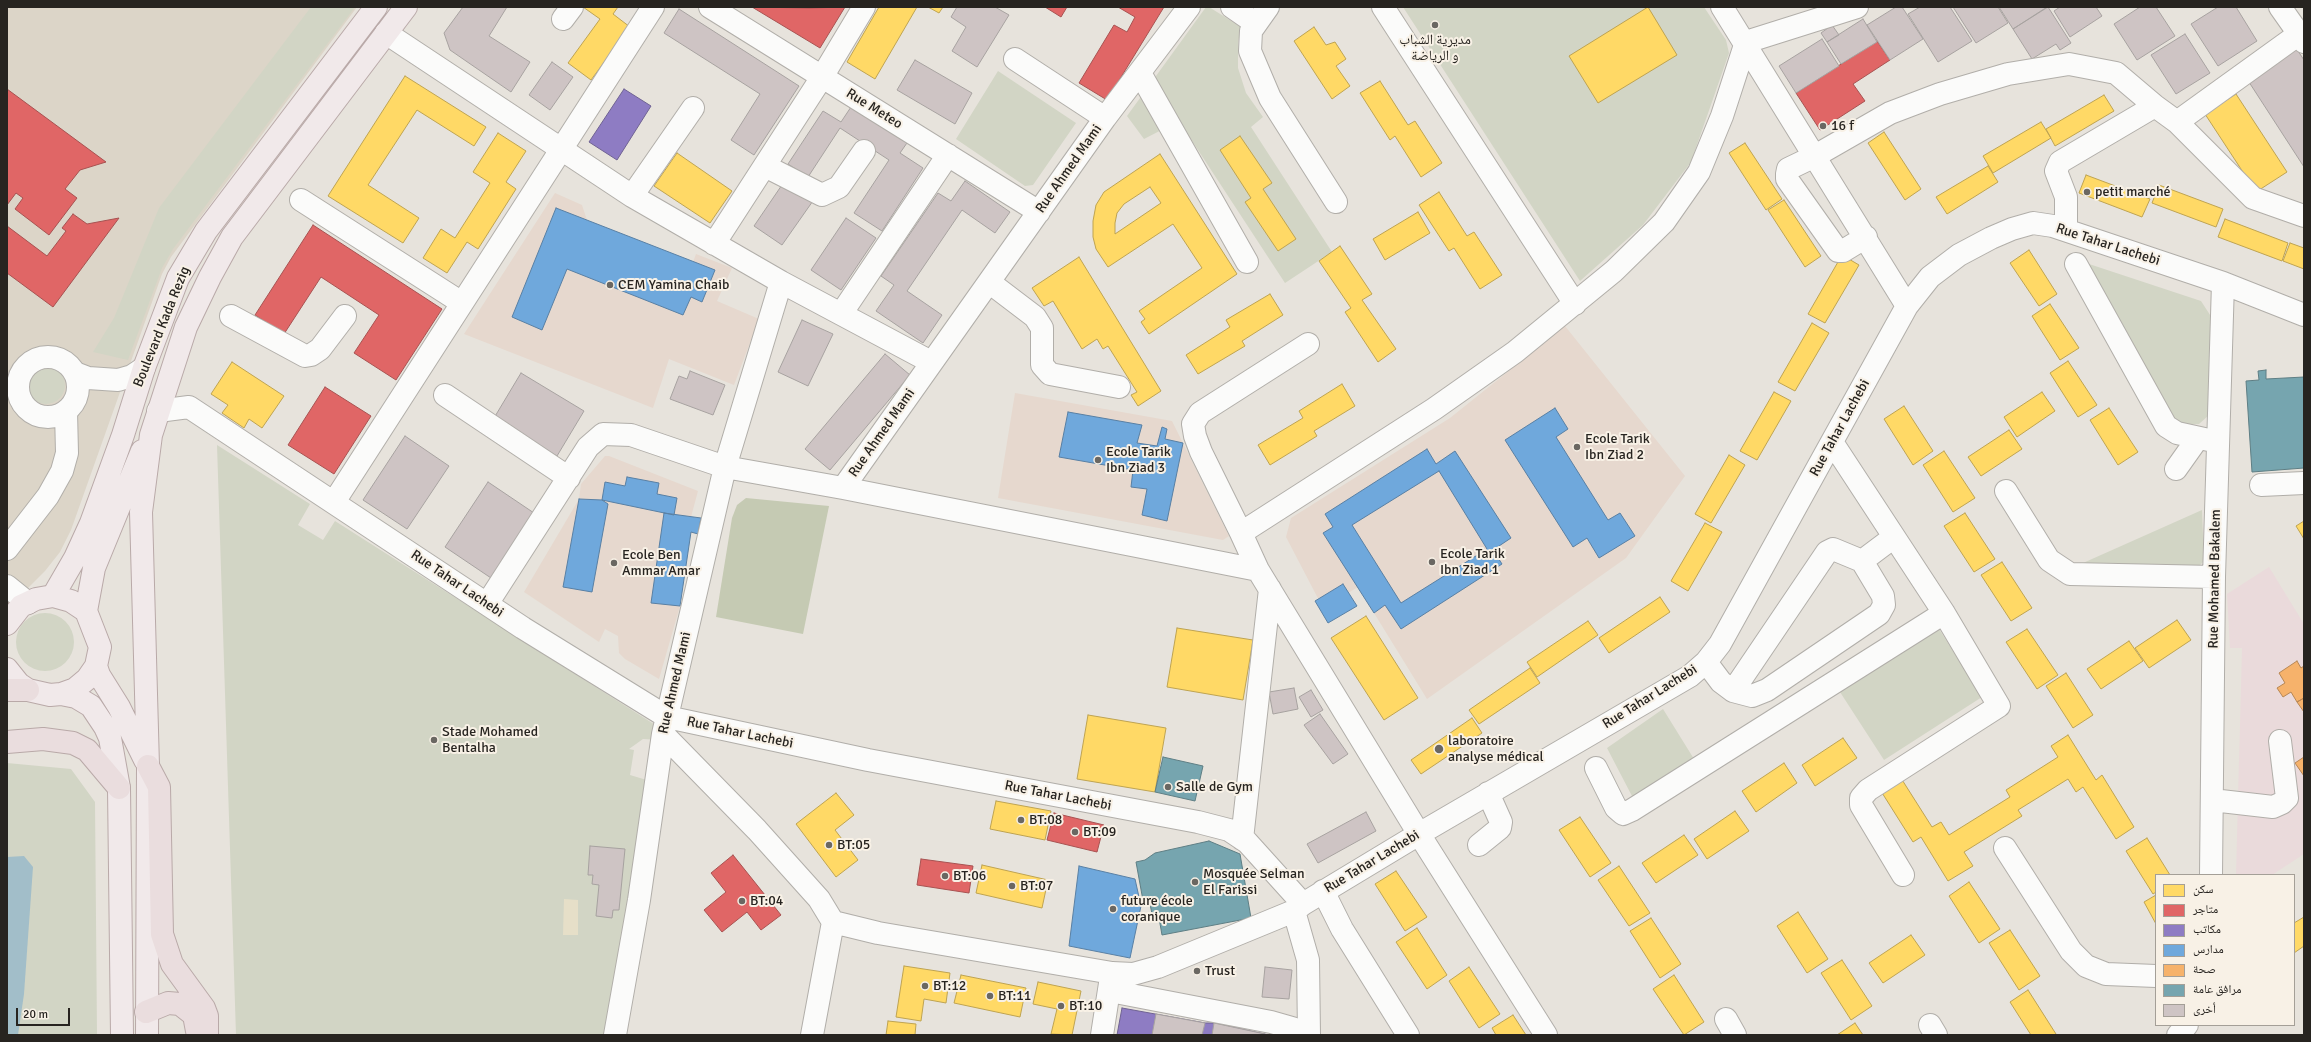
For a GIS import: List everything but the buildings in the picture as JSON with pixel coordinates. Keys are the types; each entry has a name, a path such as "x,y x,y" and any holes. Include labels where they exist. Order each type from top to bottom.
{"highway":[{"path":"7,690 28,690"},
{"path":"7,742 43,739 73,743 87,750 119,788"},
{"path":"148,766 159,787 162,934 172,964 204,1008 207,1016 207,1035"},
{"path":"146,1012 168,1003 180,1004 194,1014 198,1026 196,1035"}],"main road":[{"name":"Boulevard Kada Rezig","path":"53,596 75,558 91,523 123,435 144,368 178,278 206,231 376,7"},
{"name":"Boulevard Kada Rezig","path":"151,435 186,327 210,276 232,237 406,7"},
{"path":"148,766 119,707 98,675 96,666 100,647 86,611 94,568 131,474 151,435"},
{"path":"147,1035 148,766 141,512 151,435"},
{"path":"7,624 21,606 36,599 53,596 71,601 86,611"},
{"path":"61,694 81,684 96,666"},
{"path":"7,669 19,684 28,690 50,695 61,694 76,697 91,706 105,727 110,738 119,788 122,1035"}],"street":[{"path":"334,502 654,7"},
{"name":"Rue Meteo","path":"710,7 1039,212"},
{"path":"714,244 822,77 864,7"},
{"name":"Rue Ahmed Mami","path":"615,1035 639,900 665,725 725,467 843,488 1105,118 1189,7"},
{"path":"1232,7 1261,15 1251,31 1250,51 1258,75 1270,98 1336,202"},
{"path":"1383,7 1575,304"},
{"path":"1722,7 1746,42 1907,306"},
{"path":"1746,42 1857,7"},
{"path":"2177,122 2302,38 2280,7"},
{"path":"386,33 632,196 781,282 931,362"},
{"path":"1242,533 1434,409 1515,352 1614,271 1664,222 1699,172 1722,116 1746,42"},
{"path":"1015,59 1105,118"},
{"path":"1866,237 1843,251 1838,251 1787,179 1788,169 1816,156 1890,112 1940,94 2008,74 2069,64 2116,73 2155,106 2177,122 2252,198 2304,216"},
{"path":"1140,73 1248,262"},
{"path":"2066,229 2066,197 2056,171 2060,162 2155,106"},
{"path":"632,196 692,108"},
{"path":"765,166 822,195 839,187 864,151"},
{"path":"841,314 948,155"},
{"path":"301,200 462,303"},
{"name":"Rue Tahar Lachebi","path":"158,411 189,407 523,628 665,725 868,760 1198,822 1230,830 1242,839 1299,908 1419,834 1690,676 1706,662 1720,644 1907,306 1924,283 1959,255 1991,238 2012,229 2033,223 2066,229 2223,283 2304,315"},
{"path":"2076,264 2166,426 2177,433 2208,440"},
{"path":"487,604 588,447 603,434 630,434 725,467 781,282"},
{"path":"989,282 1035,317 1042,328 1042,365 1050,374 1119,387"},
{"path":"1895,285 1906,289 1924,283"},
{"name":"Rue Mohamed Bakalem","path":"2211,874 2214,577 2208,440 2223,283"},
{"path":"231,316 305,356 311,355 320,350 345,316"},
{"path":"1308,344 1200,413 1193,424 1195,436 1201,452 1242,533 1258,570 1419,834 1546,1035"},
{"path":"44,357 62,360 75,373 78,383 77,394 73,404 66,412 56,416 46,417 33,414 21,401 18,392 18,381 27,364 44,357"},
{"path":"75,373 103,381 132,376 144,368"},
{"path":"445,395 569,478"},
{"path":"7,549 48,496 62,471 67,453 66,412"},
{"path":"2176,469 2208,440"},
{"path":"1832,442 1944,613 1999,706 1868,790 1861,798 1861,805 1903,874"},
{"path":"2261,485 2304,483"},
{"path":"843,488 1258,570"},
{"path":"2006,491 2049,560 2070,574 2214,577"},
{"path":"1862,561 1894,537"},
{"path":"1706,662 1721,682 1733,691 1752,696 1768,690 1879,614 1884,606 1883,596 1862,561 1834,549 1827,552 1733,691"},
{"path":"7,586 28,603"},
{"path":"1242,839 1270,589"},
{"path":"1596,768 1616,808 1623,814 1632,810 1944,613"},
{"path":"665,725 819,899 833,922 812,1035"},
{"path":"2212,800 2273,807 2282,804 2287,798 2280,741"},
{"path":"1479,845 1500,828 1502,822 1488,794"},
{"path":"2005,848 2071,951 2086,966 2106,974 2155,976"},
{"path":"1323,892 1342,930 1408,1035"},
{"path":"833,922 1111,982 1271,1022 1292,1028 1308,1035 1308,960 1299,908 1158,967 1111,982"},
{"path":"1102,1035 1111,982"},
{"path":"2178,1035 2186,1026"}],"shaded area":[{"path":"7,7 357,7 171,257 162,274 71,530 60,552 45,571 7,609"},
{"name":"CEM Yamina Chaib","path":"555,193 582,205 587,220 693,262 696,254 732,268 717,301 759,319 734,385 669,359 653,408 464,334"},
{"name":"Ecole Tarik Ibn Ziad 1","path":"1565,326 1685,476 1626,558 1427,699 1358,587 1323,608 1286,537 1291,518 1450,418"},
{"name":"Ecole Tarik Ibn Ziad 3","path":"1015,393 1172,421 1229,536 1223,540 998,498"},
{"name":"Ecole Ben Ammar Amar","path":"605,456 609,456 698,491 691,517 701,518 698,534 691,533 680,606 659,679 625,659 619,653 618,636 605,629 599,642 524,592 579,499 581,484"},
{"path":"2269,567 2304,624 2304,854 2274,874 2236,874 2242,648 2230,648 2227,594"}],"green space":[{"path":"311,7 355,7 173,249 162,268 128,360 93,352 114,318 159,208"},
{"path":"1206,7 1209,7 1241,27 1238,43 1238,68 1246,93 1263,117 1251,127 1332,252 1285,283 1179,121 1144,139 1127,116"},
{"path":"1403,7 1704,7 1726,40 1729,53 1691,162 1643,225 1580,281"},
{"path":"998,71 1076,123 1033,185 1025,186 956,139"},
{"path":"2086,263 2201,301 2212,318 2208,416 2199,424 2178,425"},
{"path":"42,366 50,366 60,371 64,378 64,392 60,399 50,404 42,404 32,399 30,396 27,389 27,381 32,371 35,369"},
{"name":"Stade Mohamed Bentalha","path":"217,445 310,504 298,525 323,540 335,521 660,728 659,740 643,739 629,749 634,750 630,775 650,781 606,1035 236,1035"},
{"path":"746,498 829,506 803,634 716,617 732,518 737,505"},
{"path":"2202,510 2204,561 2199,566 2083,563"},
{"path":"45,613 56,615 69,626 72,631 74,642 72,653 61,666 56,669 45,671 34,669 21,658 18,653 16,642 18,631 29,618 34,615"},
{"path":"1939,629 1982,697 1884,760 1840,692"},
{"path":"1663,709 1694,759 1633,798 1607,748"},
{"path":"7,763 71,769 95,802 97,1035 7,1035"}],"sand":[{"path":"564,899 578,900 578,935 563,935"}],"water":[{"path":"24,856 33,867 24,994 18,1035 7,1035 7,857"}],"place":[{"name":"مديرية الشباب و الرياضة","path":"1435,25"},
{"name":"16 f","path":"1823,126"},
{"name":"petit marché","path":"2087,192"},
{"name":"CEM Yamina Chaib","path":"610,285"},
{"name":"Ecole Tarik Ibn Ziad 2","path":"1577,447"},
{"name":"Ecole Tarik Ibn Ziad 3","path":"1098,460"},
{"name":"Ecole Tarik Ibn Ziad 1","path":"1432,562"},
{"name":"Ecole Ben Ammar Amar","path":"614,563"},
{"name":"Stade Mohamed Bentalha","path":"434,740"},
{"name":"laboratoire analyse médical","path":"1439,749"},
{"name":"Salle de Gym","path":"1168,787"},
{"name":"BT:08","path":"1021,820"},
{"name":"BT:09","path":"1075,832"},
{"name":"BT:05","path":"829,845"},
{"name":"BT:06","path":"945,876"},
{"name":"Mosquée Selman El Farissi","path":"1195,882"},
{"name":"BT:07","path":"1012,886"},
{"name":"BT:04","path":"742,901"},
{"name":"future école coranique","path":"1113,909"},
{"name":"Trust","path":"1197,971"},
{"name":"BT:12","path":"925,986"},
{"name":"BT:11","path":"990,996"},
{"name":"BT:10","path":"1061,1006"}]}
